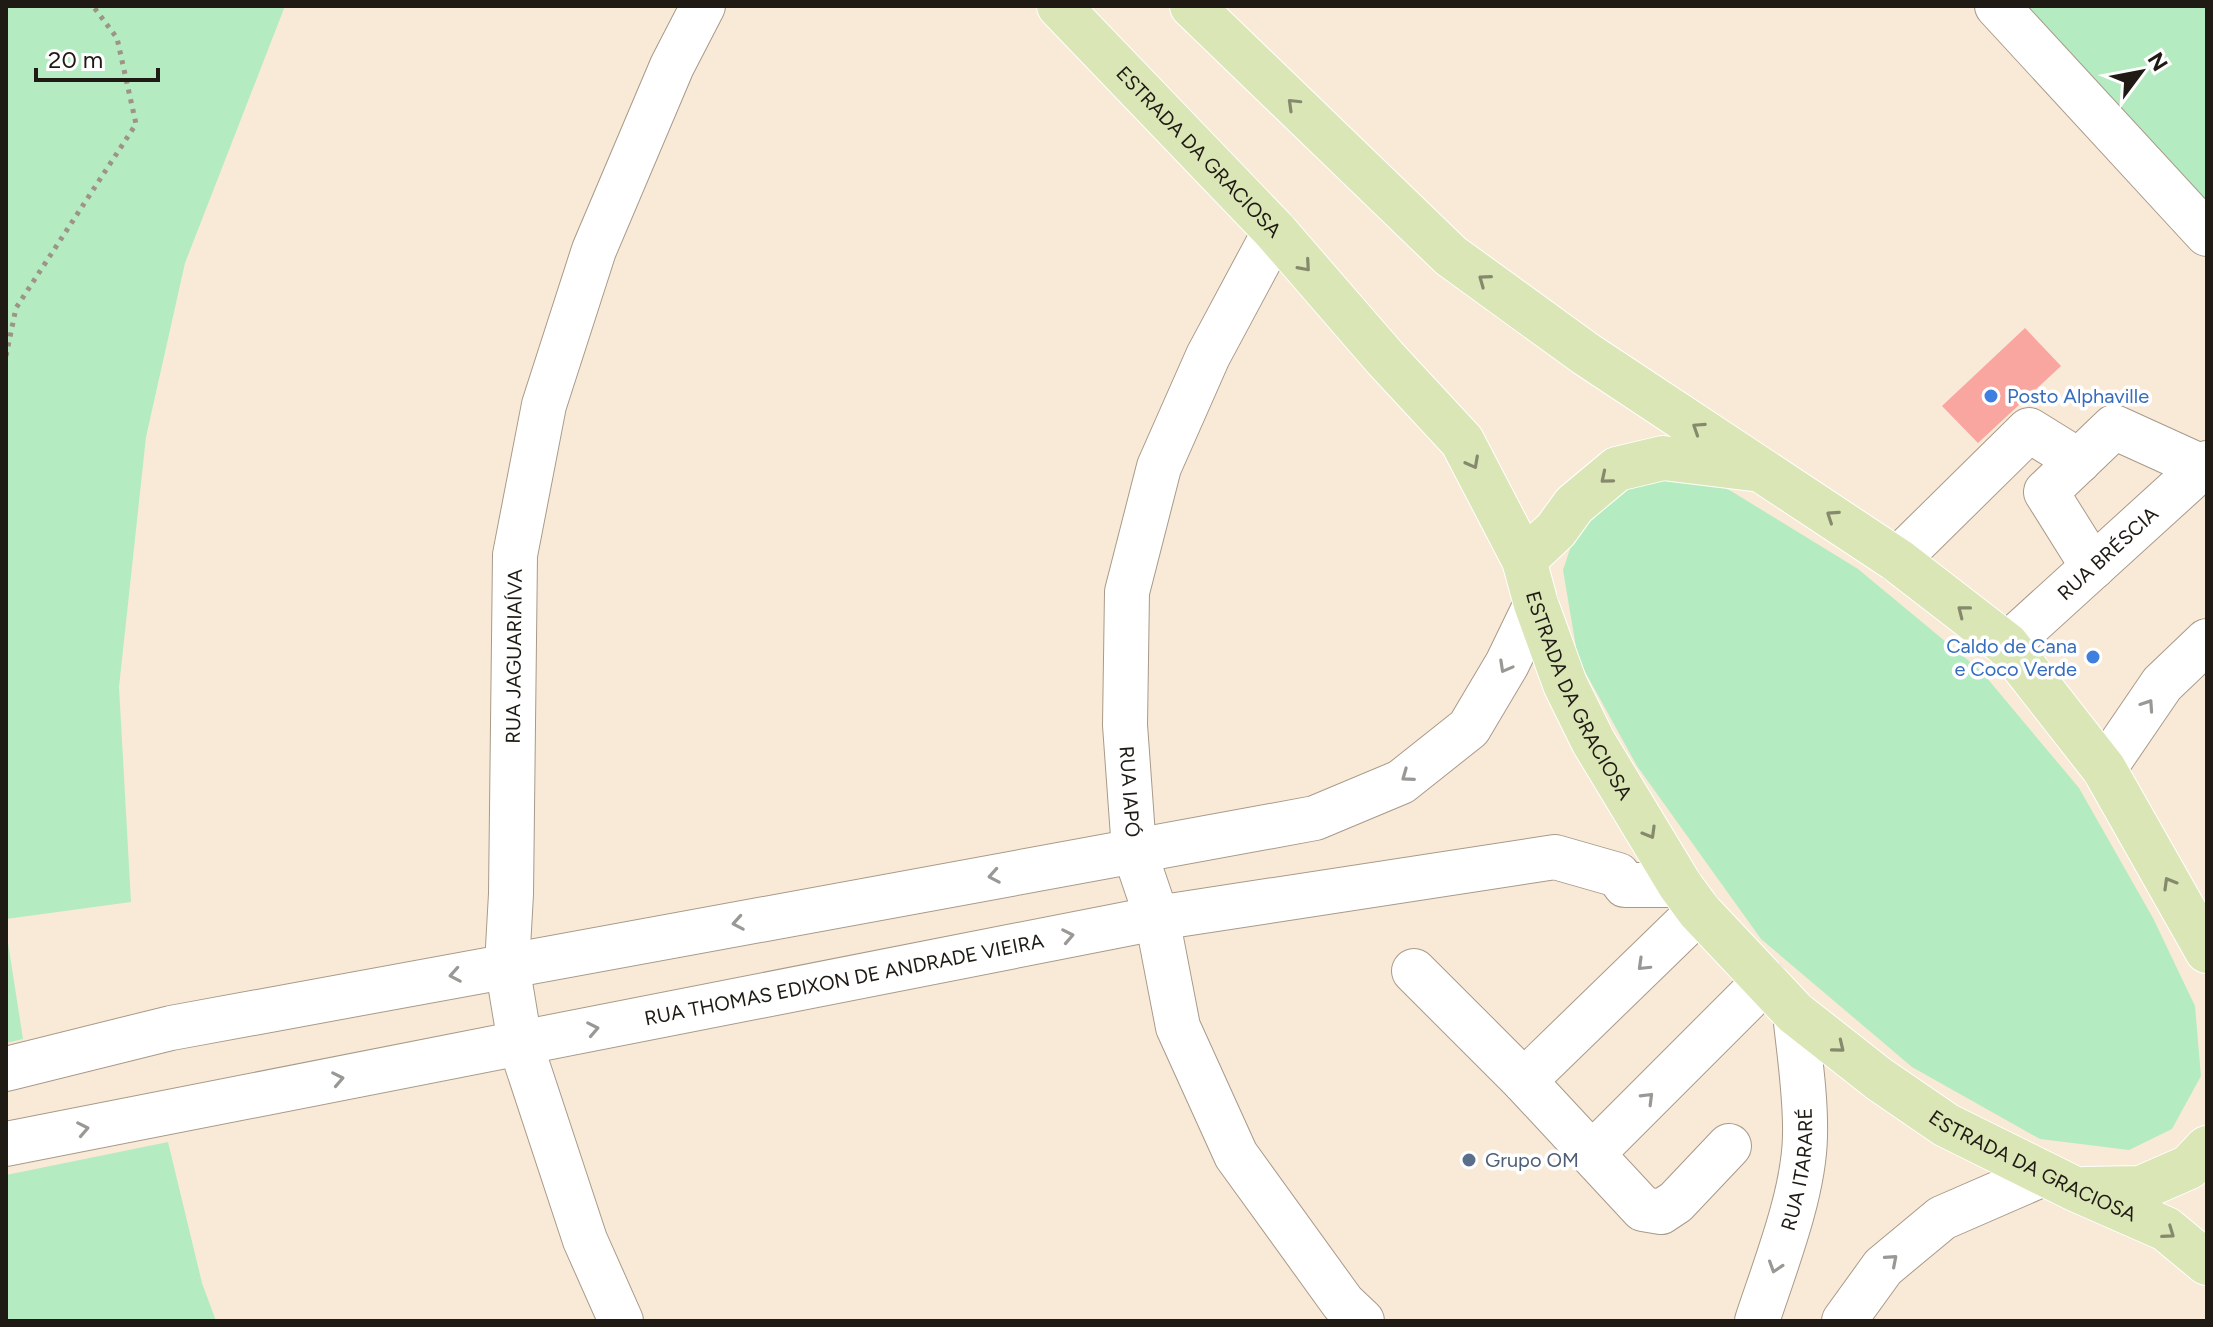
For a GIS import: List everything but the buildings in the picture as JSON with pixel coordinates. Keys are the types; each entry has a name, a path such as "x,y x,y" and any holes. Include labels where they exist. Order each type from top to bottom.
{"main road":[{"name":"ESTRADA DA GRACIOSA","path":"1059,6 1275,231 1375,347 1462,441 1524,560 1536,604 1565,684 1593,741 1689,898 1795,1013 1879,1079 1946,1125 2166,1229 2207,1263"},
{"path":"1192,6 1451,256 1586,354 1897,560 2007,645 2104,769 2207,951"},
{"path":"1524,560 1556,530 1574,505 1617,469 1663,458 1763,470"},
{"path":"2059,1181 2141,1188 2189,1167 2207,1148"}],"street":[{"name":"RUA JAGUARIAÍVA","path":"621,1321 585,1240 520,1043 507,965 511,894 515,555 544,405 594,250 672,66 703,6"},
{"path":"1997,6 2207,234"},
{"name":"RUA IAPÓ","path":"1275,231 1208,356 1159,467 1127,592 1125,725 1134,850 1157,918 1178,1027 1236,1155 1343,1303 1362,1321"},
{"path":"2093,567 2046,492 2114,427 2204,465"},
{"path":"1897,560 2029,430 2079,461"},
{"name":"RUA BRÉSCIA","path":"2007,645 2204,465"},
{"path":"6,1069 171,1028 1315,818 1401,782 1469,728 1507,664 1536,604"},
{"path":"2104,769 2162,684 2207,641"},
{"name":"RUA THOMAS EDIXON DE ANDRADE VIEIRA","path":"6,1144 1157,918 1555,857 1618,875 1625,885 1689,898"},
{"path":"1524,1081 1689,898"},
{"path":"1414,971 1524,1081 1643,1209 1661,1212 1676,1202 1729,1146"},
{"path":"1593,1153 1765,981"},
{"name":"RUA ITARARÉ","path":"1757,1321 1789,1224 1801,1170 1805,1137 1795,1013"},
{"path":"1844,1321 1883,1267 1942,1218 2059,1181"}],"path":[{"path":"6,356 16,308 136,124 117,38 93,6"}],"green space":[{"path":"6,6 285,6 185,263 146,437 119,687 131,902 6,919"},
{"path":"2022,6 2207,6 2207,209"},
{"path":"1694,474 1731,491 1858,569 1981,671 2079,788 2153,918 2195,1006 2201,1076 2172,1129 2129,1150 2040,1139 1912,1067 1761,939 1637,766 1578,659 1563,570 1581,516 1629,479"},
{"path":"6,930 23,1039 6,1043"},
{"path":"168,1142 202,1283 216,1321 6,1321 6,1175"}],"place":[{"name":"Posto Alphaville","path":"1991,396"},
{"name":"Caldo de Cana e Coco Verde","path":"2093,657"},
{"name":"Grupo OM","path":"1469,1160"}]}
